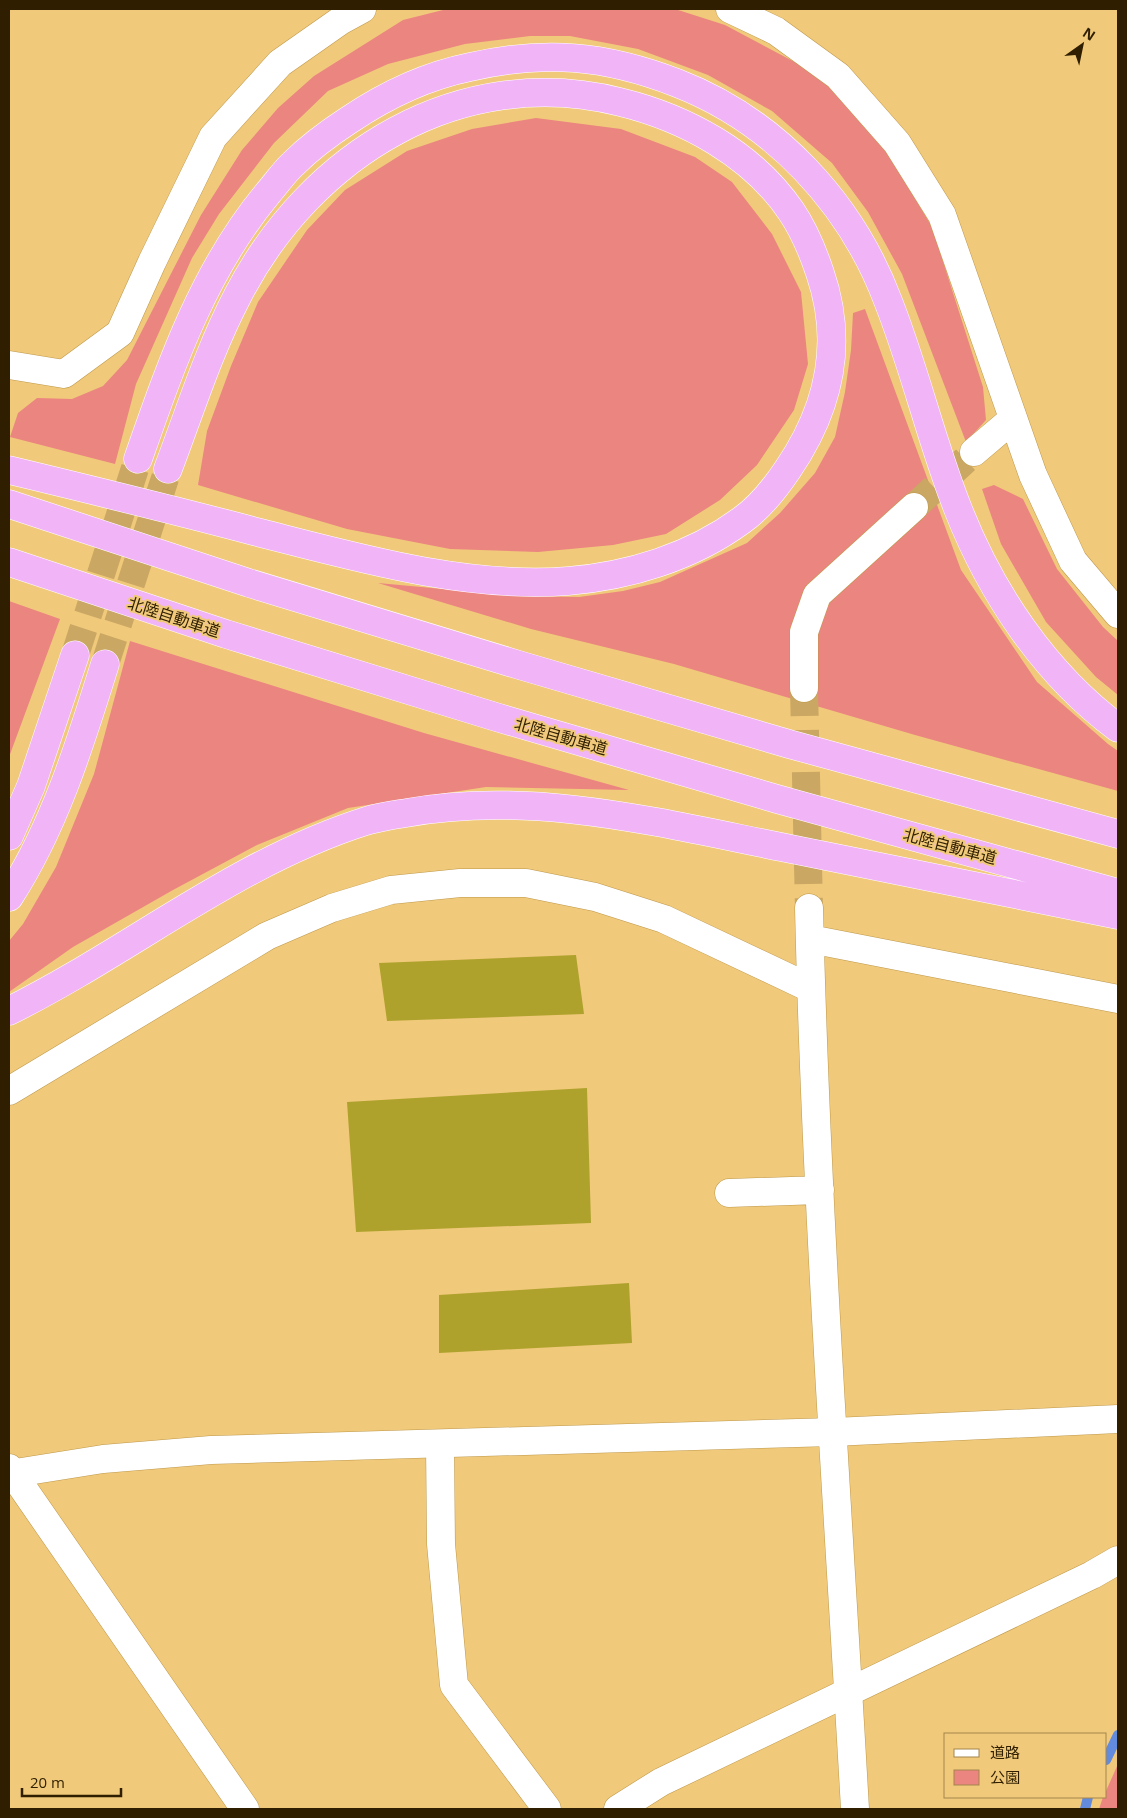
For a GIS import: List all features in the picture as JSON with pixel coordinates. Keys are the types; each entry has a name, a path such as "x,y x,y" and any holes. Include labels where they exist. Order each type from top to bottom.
{"highway":[{"path":"138,459 168,375 188,325 210,279 233,240 261,202 292,165 329,133 372,104 418,82 464,68 508,59 558,57 606,61 642,71 696,90 738,113 777,141 813,177 842,213 868,256 888,300 958,510 982,561 1007,606 1034,646 1067,683 1103,717 1118,728"},
{"path":"9,470 407,568 462,578 514,582 565,581 614,575 661,563 707,542 745,518 778,484 802,448 821,408 831,368 832,330 826,291 812,249 790,210 762,178 728,149 686,124 644,108 600,97 572,94 501,95 457,104 412,121 372,144 332,174 293,215 266,250 239,294 216,343 168,469"},
{"path":"9,504 249,583 528,668 789,744 1118,834"},
{"name":"北陸自動車道","path":"9,562 226,634 496,717 777,799 1118,893"},
{"path":"9,836 31,786 75,655"},
{"path":"9,898 24,875 58,802 80,744 105,664"},
{"path":"9,1011 220,887 270,860 368,820 428,809 487,804 539,806 600,813 697,830 1118,915"}],"street":[{"path":"730,9 776,20 838,76 897,143 942,215 1033,476 1073,561 1118,614"},
{"path":"9,365 64,374 120,333 152,262 213,137 280,63 358,10"},
{"path":"974,452 1013,420"},
{"path":"804,688 804,632 817,595 914,507"},
{"path":"9,1091 267,936 332,908 391,890 460,883 526,883 595,897 664,919 810,988"},
{"path":"809,908 810,988 832,1432 855,1809"},
{"path":"810,939 1118,999"},
{"path":"729,1193 820,1190"},
{"path":"245,1809 10,1472 103,1459 211,1450 832,1432 1118,1419"},
{"path":"440,1444 441,1544 454,1685 548,1809"},
{"path":"618,1809 661,1782 1092,1575 1118,1560"}],"green space":[{"path":"447,9 675,9 725,25 804,67 843,97 886,150 932,227 983,387 986,420 966,442 902,274 868,212 832,163 772,111 708,75 638,49 570,36 530,36 465,44 388,64 328,91 274,143 219,214 192,258 136,384 115,464 10,437 18,413 37,398 72,399 103,386 127,360 201,215 242,150 278,108 314,76 403,20"},
{"path":"536,118 621,129 695,157 732,182 772,234 801,292 808,364 794,410 757,465 720,500 666,534 613,545 538,552 450,549 347,529 198,485 207,431 231,366 258,302 307,230 345,190 407,151 472,129"},
{"path":"865,309 961,570 1037,682 1118,751 1118,791 915,735 674,664 531,629 378,583 519,596 579,597 623,591 660,582 747,543 780,513 815,473 835,437 845,392 851,350 853,313"},
{"path":"994,485 1023,499 1057,569 1103,627 1118,641 1118,695 1096,677 1046,622 1001,544 982,489"},
{"path":"9,601 60,619 9,757"},
{"path":"130,641 424,733 629,790 486,787 348,808 257,845 173,890 73,947 9,992 9,941 23,924 56,867 94,774"},
{"path":"1118,1764 1118,1809 1099,1809 1103,1798 1107,1798 1107,1789"}],"building":[{"path":"576,955 584,1014 387,1021 379,963"},
{"path":"587,1088 591,1223 356,1232 347,1102"},
{"path":"629,1283 632,1343 439,1353 439,1295"}],"waterway":[{"path":"1107,1758 1118,1735"},
{"path":"1085,1809 1088,1798"}],"tunnel":[{"path":"914,507 974,452"},
{"path":"75,655 138,459"},
{"path":"105,664 168,469"},
{"path":"804,688 809,908"}]}
